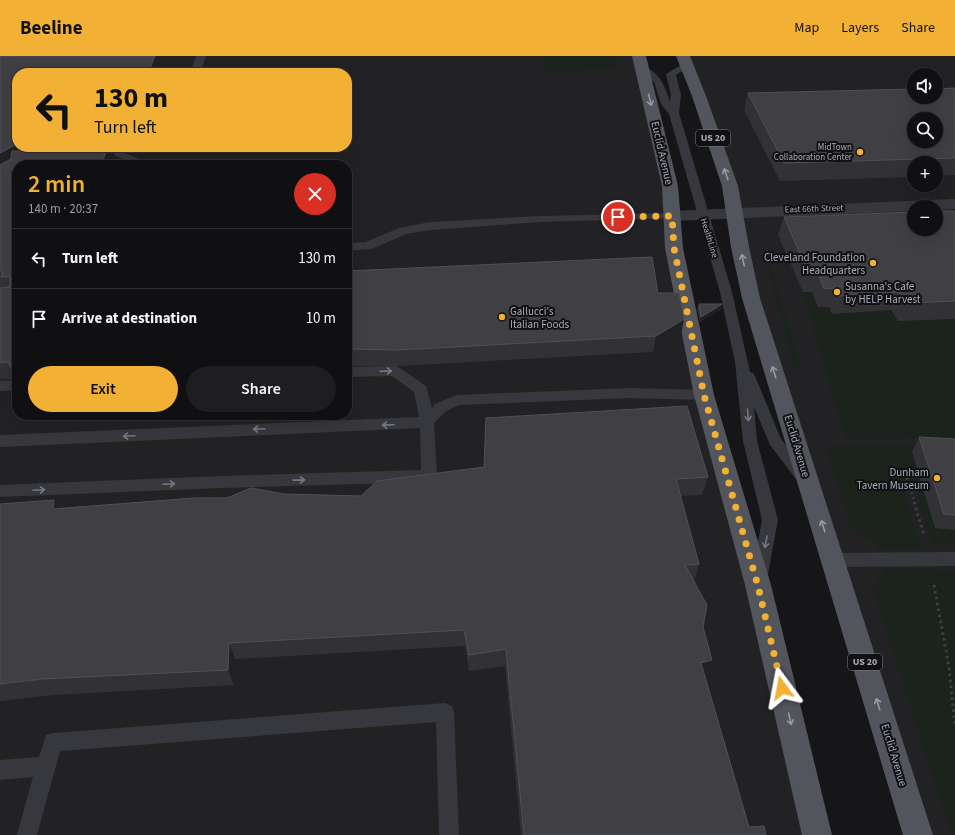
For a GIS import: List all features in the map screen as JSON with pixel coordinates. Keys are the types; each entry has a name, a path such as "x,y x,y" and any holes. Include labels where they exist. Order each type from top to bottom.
{"main road":[{"name":"Euclid Avenue","path":"685,60 730,186 751,298 918,835"},
{"name":"Euclid Avenue","path":"640,62 666,164 670,186 674,248 704,395 758,586 817,835"}],"street":[{"name":"East 66th Street","path":"672,216 734,212 955,204"}],"lane":[{"path":"197,68 201,56"},
{"name":"HealthLine","path":"685,60 671,74 676,95 674,113 702,215 726,292 742,362 750,441 770,520 758,586"},
{"name":"HealthLine","path":"640,62 658,82 666,104 674,113"},
{"path":"78,153 115,152 133,160"},
{"path":"352,247 368,246 403,231 430,226 540,219 672,216"},
{"name":"HealthLine","path":"742,362 776,441 811,489"},
{"path":"0,491 221,482 429,476 427,422 422,390 395,370 352,372"},
{"path":"0,386 12,385"},
{"path":"0,441 427,422 440,408 457,400 630,393 704,395"},
{"path":"833,560 955,559"},
{"path":"27,835 53,742 445,712 449,835"},
{"path":"0,770 46,766"}],"path":[{"path":"907,478 931,560 934,592 949,668 955,726"}],"shaded area":[{"path":"0,56 639,56 674,248 817,835 0,835"},
{"path":"543,56 614,56 616,69 546,71"},
{"path":"683,56 955,56 955,835 918,835 734,212"},
{"path":"769,261 801,368 795,369 766,262"},
{"path":"803,292 812,292 818,307 829,307 832,314 891,310 898,321 955,319 955,542 932,543 913,475 899,472 921,550 878,550 875,542 851,530 826,446 954,444 951,437 845,439"},
{"path":"887,568 955,571 955,835 952,835 872,588"}],"building":[{"path":"0,56 155,56 150,68 12,68 12,147 0,153"},
{"name":"MidTown Collaboration Center","path":"955,88 955,158 943,158 943,156 907,156 907,159 784,163 748,93 907,89 907,104 943,104 943,89"},
{"path":"12,151 106,152 103,160 12,160 12,367 10,367 9,362 0,363 0,288 10,287 10,277 1,277 3,271 0,271 0,165 11,159"},
{"name":"Cleveland Foundation Headquarters","path":"943,211 955,211 955,301 906,303 899,292 838,296 835,288 824,289 818,273 809,274 784,217 907,212 907,236 943,236"},
{"name":"Gallucci's Italian Foods","path":"652,257 658,293 679,293 684,319 656,336 397,350 352,349 352,271"},
{"path":"699,304 722,304 701,317"},
{"path":"687,406 708,477 676,479 699,564 685,565 707,605 703,627 712,660 701,663 749,827 764,826 766,835 524,835 506,649 469,655 464,630 229,643 228,670 42,679 0,684 0,504 54,500 53,509 194,498 227,498 251,488 284,494 361,496 377,481 484,467 486,418"},
{"path":"919,437 955,439 955,515 944,514"}],"place":[{"name":"MidTown Collaboration Center","path":"860,152"},
{"name":"Cleveland Foundation Headquarters","path":"873,263"},
{"name":"Susanna's Cafe by HELP Harvest","path":"837,292"},
{"name":"Gallucci's Italian Foods","path":"502,317"},
{"name":"Dunham Tavern Museum","path":"937,478"}],"route":[{"path":"618,217 672,216 674,248 704,395 758,586 782,688"}]}
